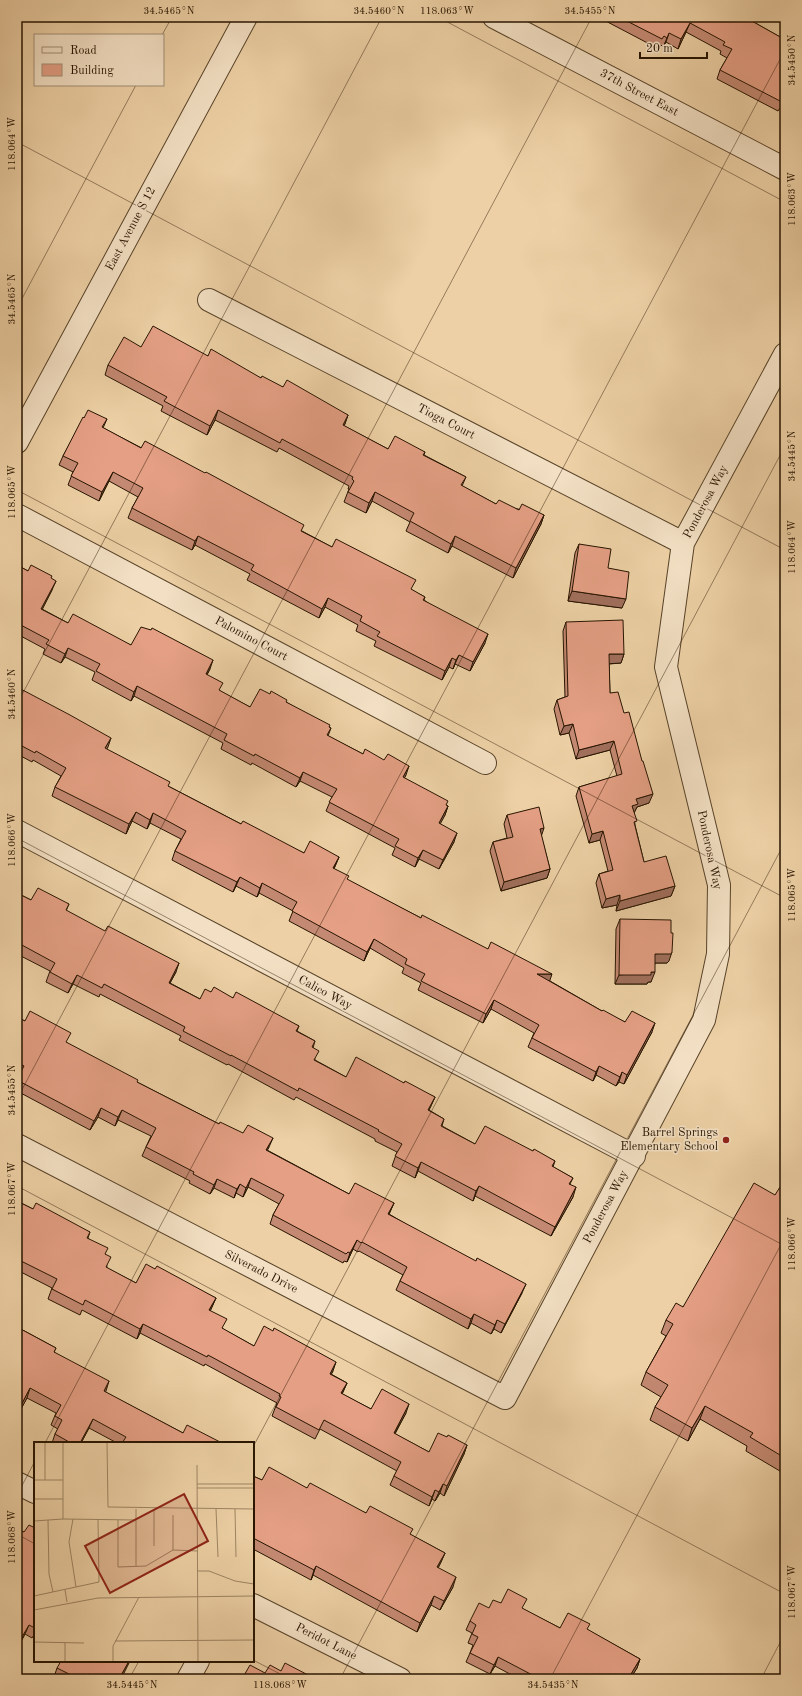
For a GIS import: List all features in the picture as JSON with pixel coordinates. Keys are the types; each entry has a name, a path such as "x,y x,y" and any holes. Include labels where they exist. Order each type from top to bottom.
{"street":[{"name":"East Avenue S 12","path":"17,442 246,17"},
{"name":"37th Street East","path":"494,17 785,169"},
{"name":"Tioga Court","path":"209,300 683,543"},
{"name":"Ponderosa Way","path":"506,1398 704,1020 718,954 719,885 666,667 683,543 785,354"},
{"name":"Palomino Court","path":"17,515 485,763"},
{"name":"Calico Way","path":"17,831 634,1156"},
{"name":"Silverado Drive","path":"17,1145 506,1398"},
{"path":"17,1483 34,1492"},
{"name":"Peridot Lane","path":"254,1606 400,1679"},
{"path":"188,1679 197,1662"}],"building":[{"path":"619,17 721,17 729,21 731,17 750,17 750,20 782,38 784,35 785,36 785,100 783,99 782,102 720,70 732,49 723,45 725,42 690,23 681,39 669,33 667,38 664,36 662,39"},
{"path":"153,326 208,356 211,349 261,378 262,376 283,387 287,380 348,415 343,425 388,449 395,436 425,452 423,455 466,477 461,485 496,504 499,500 519,510 522,504 544,515 516,568 455,536 451,544 410,521 414,513 375,492 369,503 348,492 354,481 352,479 353,477 282,439 280,443 218,410 210,426 164,401 167,397 108,365 124,337 141,347"},
{"path":"88,410 107,419 102,427 141,448 145,441 205,473 206,472 304,525 301,531 332,547 336,539 416,580 411,589 425,597 423,600 488,634 473,662 459,655 456,660 452,658 445,671 377,636 380,632 360,621 362,616 328,598 322,609 251,570 254,565 198,536 195,541 132,508 143,488 113,472 102,492 71,476 78,463 63,456"},
{"path":"579,544 611,549 608,568 629,572 626,599 572,591"},
{"path":"17,565 28,571 31,565 52,576 51,578 56,581 41,609 68,623 73,614 131,645 141,627 151,630 152,628 213,660 206,674 223,683 219,690 250,707 260,689 270,694 271,691 287,700 286,702 330,725 329,727 331,728 327,735 363,754 365,749 384,760 388,754 409,766 403,777 448,801 446,805 448,806 439,823 457,833 443,860 423,850 418,858 395,846 399,839 329,802 337,789 303,772 300,778 255,754 254,756 224,740 227,734 137,686 134,692 96,671 100,664 68,648 65,654 46,644 49,640 17,623"},
{"path":"623,620 624,654 609,654 610,693 618,692 624,713 629,712 642,761 653,794 636,799 638,804 632,806 637,821 634,822 644,862 666,856 675,886 620,901 620,895 606,899 599,874 613,870 603,831 592,834 579,787 622,774 614,741 579,750 573,724 564,726 557,700 568,696 566,622"},
{"path":"17,687 111,738 105,748 170,782 168,786 241,824 243,821 304,853 310,841 339,857 333,868 349,876 347,879 421,918 422,915 488,949 491,942 552,974 537,974 602,1011 603,1010 625,1022 632,1011 655,1023 627,1075 622,1072 620,1077 599,1066 596,1072 532,1038 539,1025 494,1000 486,1014 421,981 425,974 405,964 407,959 374,939 367,952 292,911 297,902 262,883 260,888 240,877 237,882 175,851 186,831 153,813 150,820 136,812 129,824 55,787 66,768 36,751 35,753 22,746 20,750 17,748"},
{"path":"539,807 544,828 540,829 550,869 504,882 493,842 513,837 507,815"},
{"path":"38,888 69,904 66,910 105,931 108,926 179,963 169,983 200,999 205,989 211,992 214,987 233,998 236,992 299,1026 296,1031 315,1041 312,1047 319,1051 314,1060 346,1077 356,1057 404,1083 405,1081 435,1097 428,1110 444,1119 441,1126 475,1144 485,1126 533,1151 534,1149 555,1161 552,1166 573,1178 569,1184 576,1187 555,1227 479,1186 476,1191 421,1162 418,1168 395,1156 402,1144 378,1131 379,1130 299,1088 298,1091 183,1031 185,1027 104,984 102,988 77,975 72,984 50,972 55,963 20,944 17,949 17,893 31,900"},
{"path":"620,919 671,920 671,933 673,933 672,952 671,954 655,954 655,972 651,972 651,975 619,975"},
{"path":"30,1011 71,1033 66,1042 138,1080 137,1082 219,1124 220,1122 243,1133 248,1125 273,1138 266,1150 349,1194 355,1183 394,1203 388,1214 476,1261 477,1258 526,1284 505,1324 497,1320 495,1325 474,1314 471,1319 400,1281 407,1267 362,1242 361,1243 357,1240 350,1253 348,1252 346,1254 273,1215 284,1195 251,1178 246,1188 240,1184 237,1189 217,1179 214,1185 193,1174 194,1172 146,1147 156,1128 122,1110 118,1117 101,1108 94,1121 17,1080 24,1066 17,1062 17,1017 25,1021"},
{"path":"754,1183 775,1195 780,1187 785,1190 785,1458 750,1437 753,1433 705,1406 692,1428 655,1407 668,1385 646,1372 673,1324 666,1320 676,1303 683,1307"},
{"path":"17,1201 33,1209 36,1203 90,1232 87,1238 108,1248 105,1254 111,1257 106,1267 136,1283 146,1264 155,1269 157,1266 216,1298 209,1310 227,1319 222,1328 254,1346 264,1326 273,1331 274,1328 336,1362 330,1374 347,1383 341,1393 371,1409 382,1389 409,1404 394,1433 429,1452 438,1433 447,1437 448,1435 467,1445 447,1486 443,1484 439,1492 435,1490 432,1497 394,1476 401,1462 324,1420 319,1430 276,1407 281,1397 279,1396 280,1394 208,1355 207,1357 143,1324 140,1329 85,1300 83,1305 52,1289 57,1279 17,1259"},
{"path":"17,1327 56,1348 54,1352 109,1381 104,1391 183,1433 187,1425 220,1442 123,1442 126,1437 93,1419 81,1442 69,1442 55,1434 62,1420 55,1416 61,1405 30,1388 17,1411"},
{"path":"269,1467 307,1488 310,1483 366,1513 370,1506 413,1529 410,1534 445,1553 437,1567 456,1577 444,1601 434,1596 420,1623 316,1566 314,1570 254,1539 254,1476 262,1480"},
{"path":"29,1525 34,1528 34,1628 29,1625 19,1642 17,1640 17,1529 24,1532"},
{"path":"508,1589 527,1599 522,1608 560,1628 568,1613 590,1624 587,1629 640,1659 628,1679 540,1679 498,1657 494,1665 470,1653 478,1637 472,1634 476,1625 470,1621 479,1603 489,1608 493,1600 501,1603"},
{"path":"60,1662 128,1662 119,1679 105,1679 100,1676 98,1679 88,1674 85,1679 79,1679 57,1668"},
{"path":"285,1663 310,1676 309,1678 312,1679 242,1679 250,1665 265,1673 270,1665 281,1671"}],"place":[{"name":"Barrel Springs Elementary School","path":"726,1140"}]}
